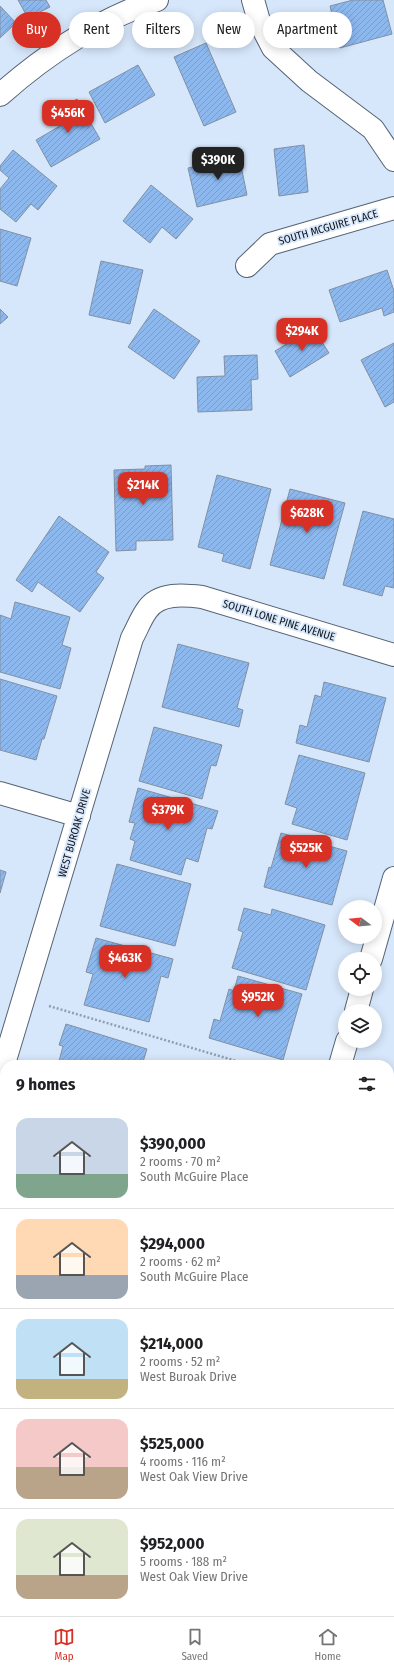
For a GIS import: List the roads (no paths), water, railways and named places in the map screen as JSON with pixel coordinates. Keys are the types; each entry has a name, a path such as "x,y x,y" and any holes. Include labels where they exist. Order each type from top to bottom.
{"street":[{"path":"0,95 28,70 78,36 128,5 157,0"},
{"path":"253,0 259,21 273,48 309,81 373,129 394,160"},
{"name":"SOUTH MCGUIRE PLACE","path":"247,266 270,244 394,208"},
{"name":"SOUTH LONE PINE AVENUE","path":"162,598 180,595 202,597 394,655"},
{"name":"WEST BUROAK DRIVE","path":"5,1060 132,638 148,608 162,598"},
{"path":"0,793 79,816"},
{"path":"373,952 394,878"},
{"path":"341,1060 345,1048"}]}
